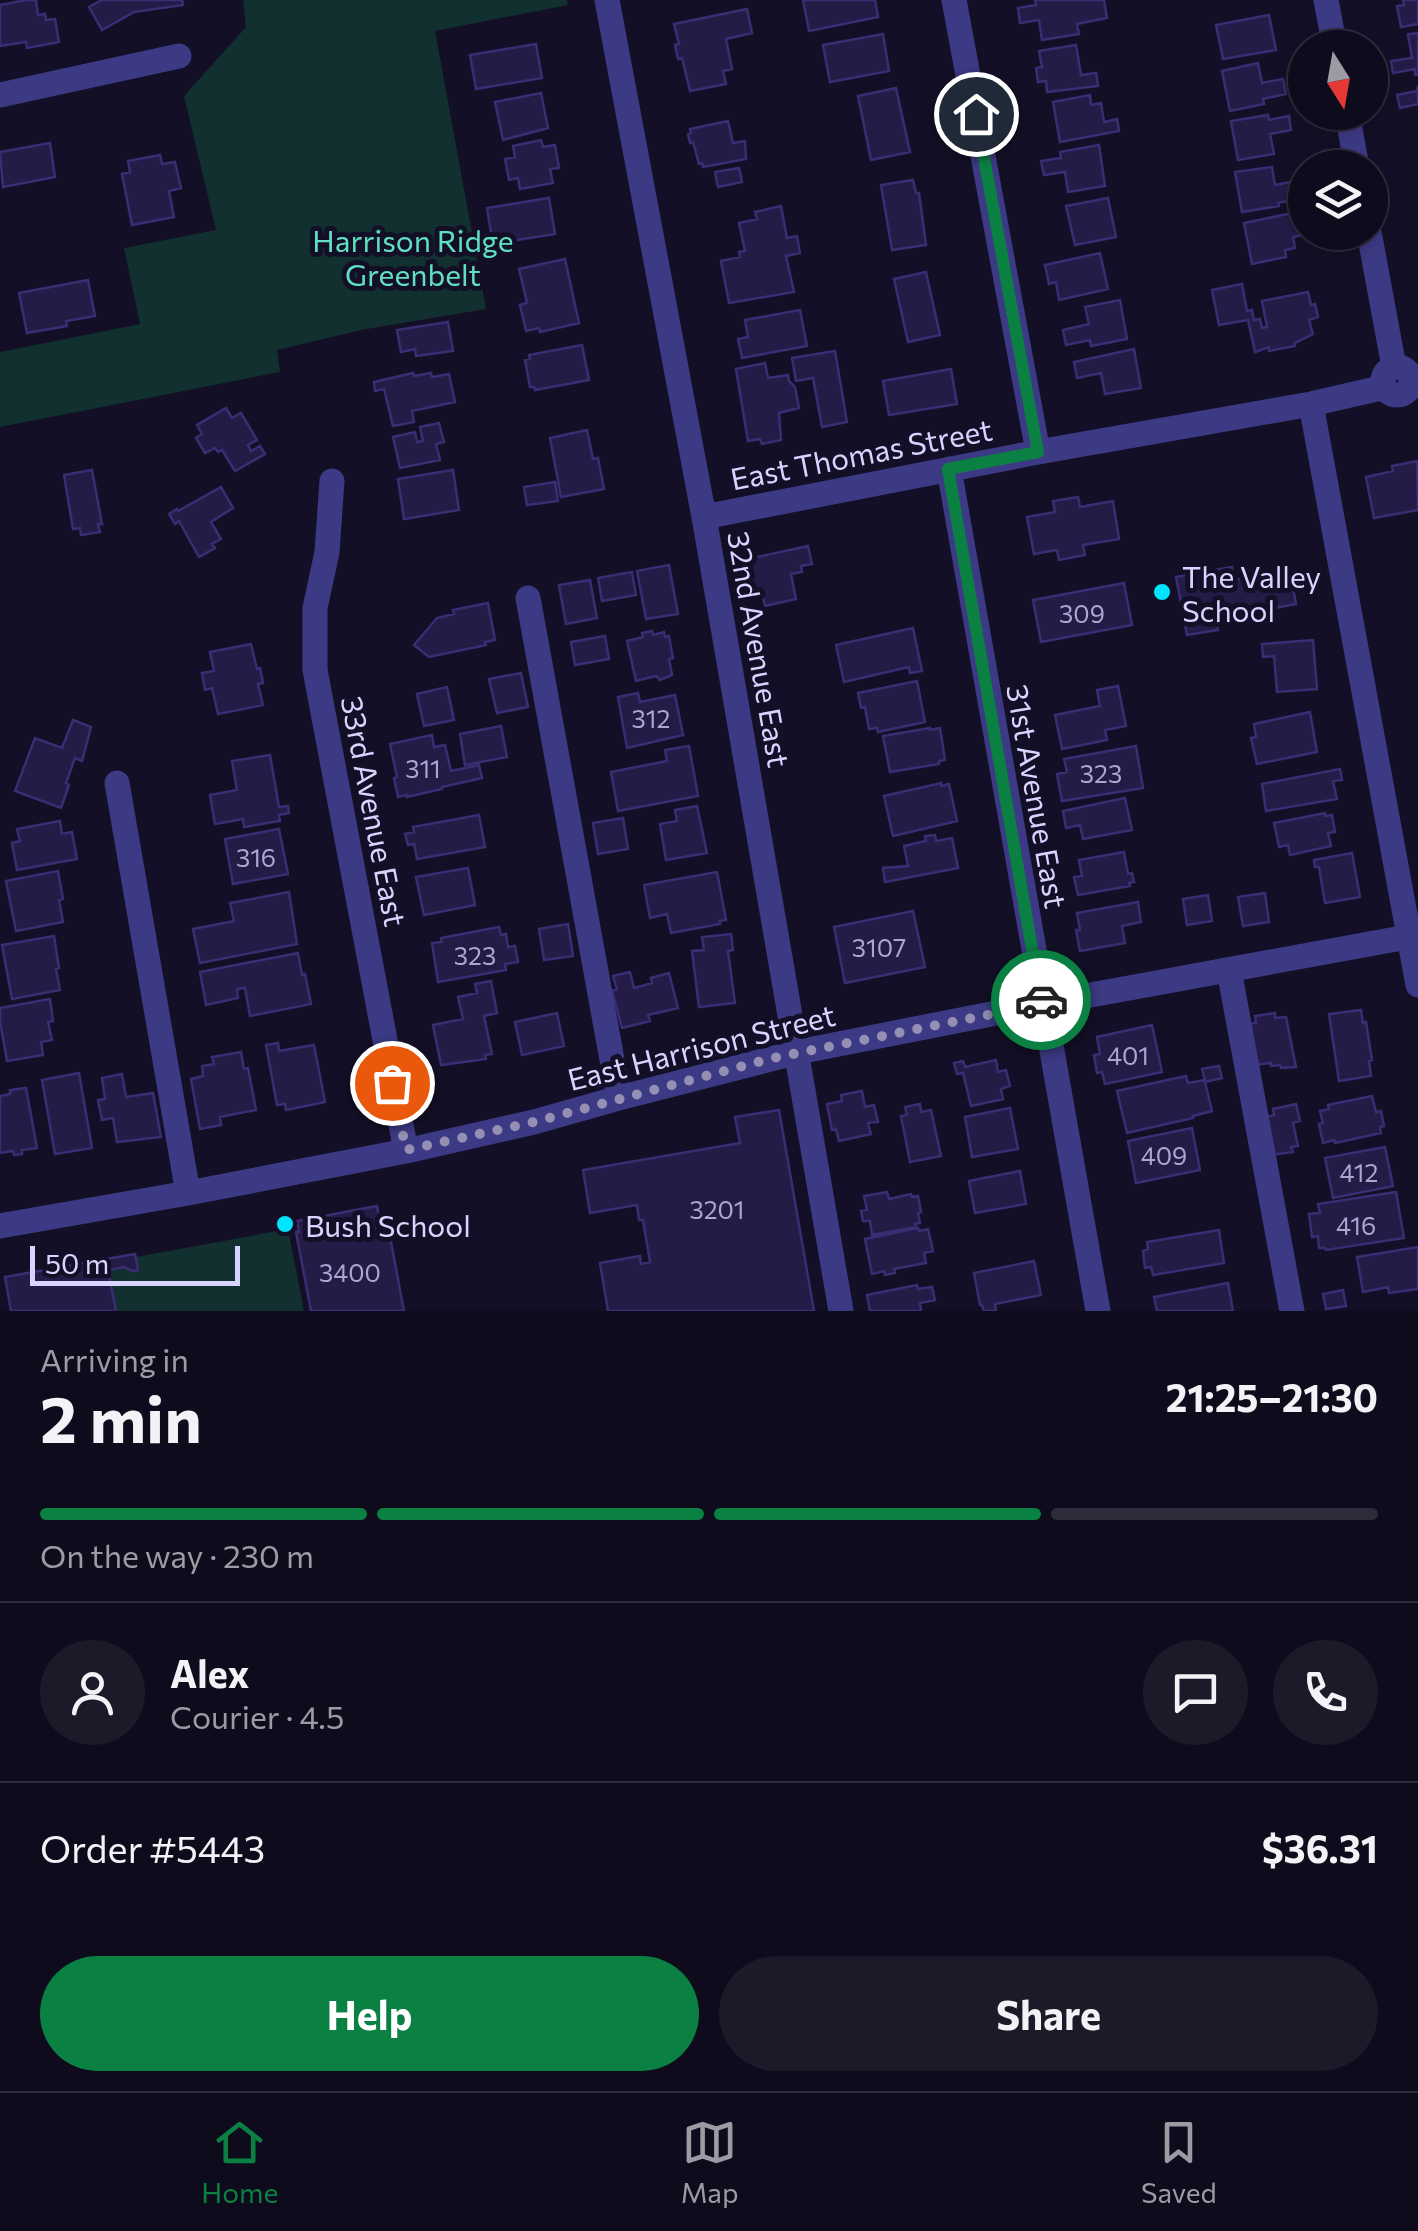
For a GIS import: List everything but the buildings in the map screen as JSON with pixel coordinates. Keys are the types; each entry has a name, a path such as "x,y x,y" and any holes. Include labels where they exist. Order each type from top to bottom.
{"street":[{"name":"32nd Avenue East","path":"606,0 704,517 841,1311"},
{"path":"954,0 1038,452"},
{"path":"1326,0 1332,30"},
{"path":"0,94 179,56"},
{"path":"1373,250 1402,379"},
{"name":"East Thomas Street","path":"704,517 1311,404 1402,379"},
{"path":"1311,404 1414,936 1418,985"},
{"name":"31st Avenue East","path":"948,469 1098,1311"},
{"name":"33rd Avenue East","path":"332,481 327,552 315,608 315,670 406,1150"},
{"path":"528,598 619,1098"},
{"path":"117,783 188,1193"},
{"name":"East Harrison Street","path":"0,1226 406,1150 534,1122 798,1052 1414,936"},
{"path":"1228,970 1292,1311"}],"green space":[{"name":"Harrison Ridge Greenbelt","path":"243,0 567,0 568,5 435,31 486,309 361,330 277,350 280,372 0,427 0,352 140,324 124,248 216,230 184,96 246,27"},
{"path":"288,1229 304,1311 114,1311 108,1270 138,1270 136,1257"}],"way so far":[{"path":"392,1083 406,1150 534,1122 773,1058 1042,1004 1041,1000"}],"place":[{"name":"The Valley School","path":"1162,592"},
{"name":"Bush School","path":"285,1224"}],"route":[{"path":"976,114 1038,452 948,469 1041,1000"}]}
